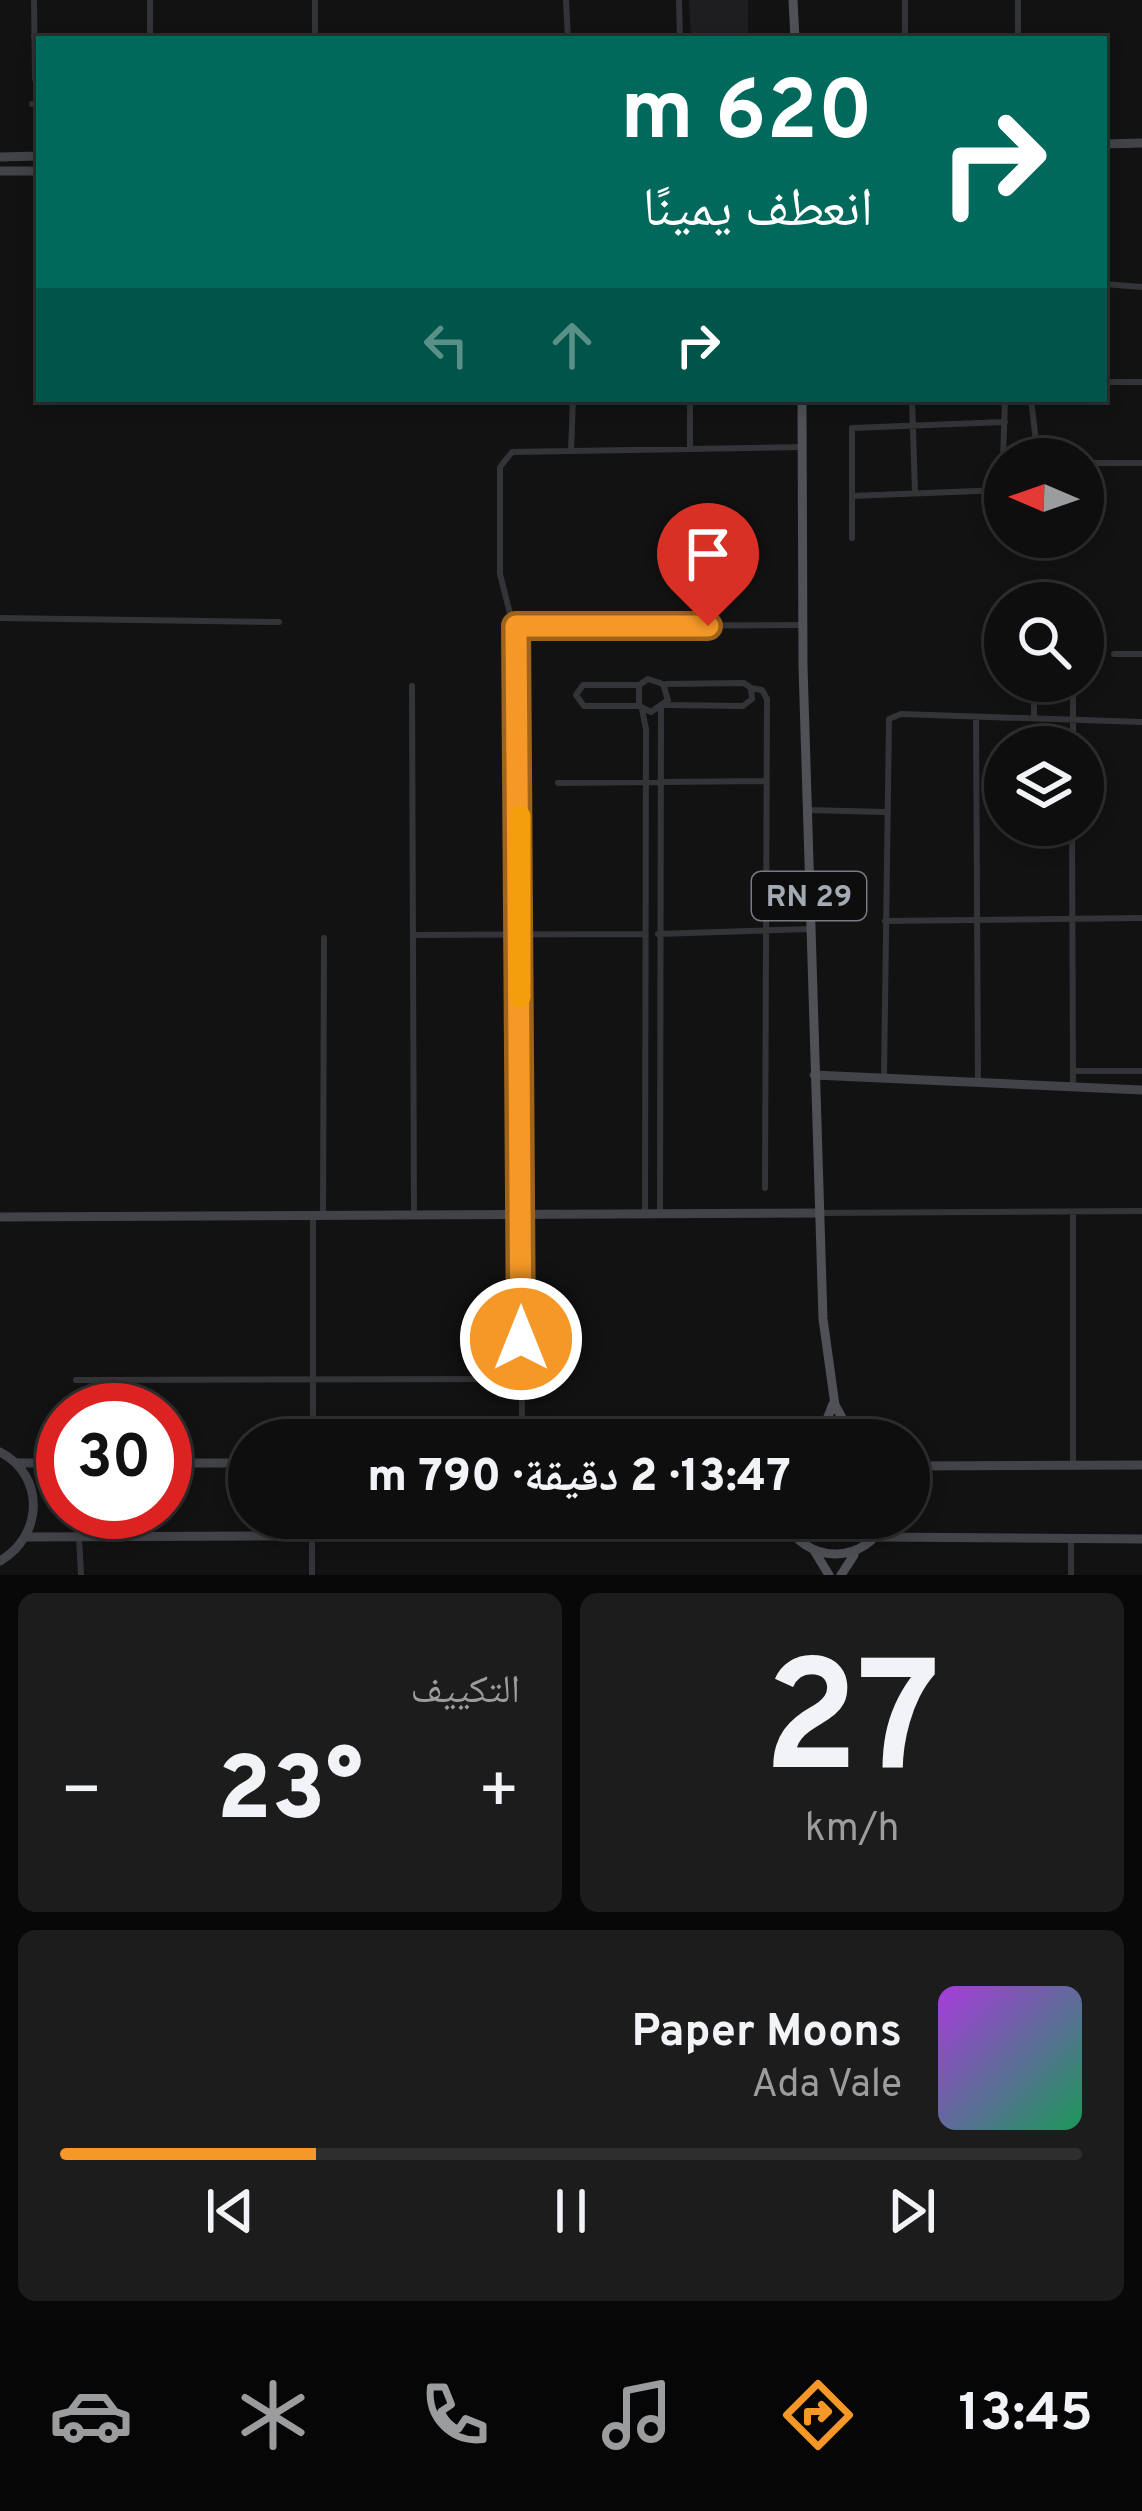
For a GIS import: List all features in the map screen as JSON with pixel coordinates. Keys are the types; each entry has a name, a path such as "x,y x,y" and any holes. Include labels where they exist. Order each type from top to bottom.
{"main road":[{"path":"794,0 795,36"},
{"path":"1107,144 1142,143"},
{"path":"0,157 36,156"},
{"path":"0,171 36,171"},
{"name":"RN 29","path":"802,402 810,929 824,1337 832,1393 829,1419"},
{"path":"814,1075 1142,1090"},
{"path":"0,1217 819,1213"},
{"name":"RN 29","path":"832,1393 844,1419"},
{"path":"0,1452 18,1463 36,1463"},
{"path":"0,1561 26,1537 35,1507 18,1463"},
{"path":"192,1463 228,1463"},
{"path":"930,1466 1142,1465"},
{"path":"192,1537 228,1536"},
{"path":"26,1537 36,1537"},
{"path":"930,1538 1142,1538"},
{"path":"798,1539 815,1552 829,1575"},
{"path":"841,1575 873,1539"},
{"path":"815,1552 859,1550"}],"street":[{"path":"34,0 36,79"},
{"path":"150,0 150,36"},
{"path":"314,0 315,36"},
{"path":"566,0 568,36"},
{"path":"679,0 680,36"},
{"path":"904,0 905,36"},
{"path":"1018,0 1018,36"},
{"path":"34,35 73,36"},
{"path":"1107,284 1142,287"},
{"path":"1107,382 1142,382"},
{"path":"572,451 573,402"},
{"path":"689,402 691,449"},
{"path":"912,402 915,493"},
{"path":"852,496 1002,490 1005,402"},
{"path":"1030,402 1035,438"},
{"path":"852,538 852,428 1005,422"},
{"path":"522,1419 516,626 500,574 500,463 512,452 803,447"},
{"path":"1104,464 1142,463"},
{"path":"0,618 279,622"},
{"path":"516,626 804,625"},
{"path":"1114,654 1142,654"},
{"path":"752,688 750,703 743,706 584,706 576,695 583,685 639,685 654,679 663,684 744,683 762,690 766,699 765,1188"},
{"path":"660,1213 658,782 663,684"},
{"path":"639,685 645,782 645,1212"},
{"path":"412,686 414,1214"},
{"path":"1034,702 1034,719"},
{"path":"1072,702 1072,726"},
{"path":"884,1077 889,719 901,714 1142,722"},
{"path":"976,717 978,1082"},
{"path":"558,783 766,781"},
{"path":"807,810 885,812"},
{"path":"1072,846 1073,1087"},
{"path":"885,921 1142,918"},
{"path":"413,935 810,929"},
{"path":"313,1419 324,938"},
{"path":"1073,1071 1142,1071"},
{"path":"646,1098 660,1099"},
{"path":"819,1213 1142,1211"},
{"path":"1073,1212 1073,1465"},
{"path":"76,1381 521,1379"},
{"path":"80,1539 81,1575"},
{"path":"312,1575 313,1539"},
{"path":"1071,1539 1071,1575"}],"shaded area":[{"path":"689,0 748,0 748,36 691,36"}],"slow traffic":[{"path":"520,816 520,997"}],"route":[{"path":"521,1339 520,653 516,626 708,626"}]}
